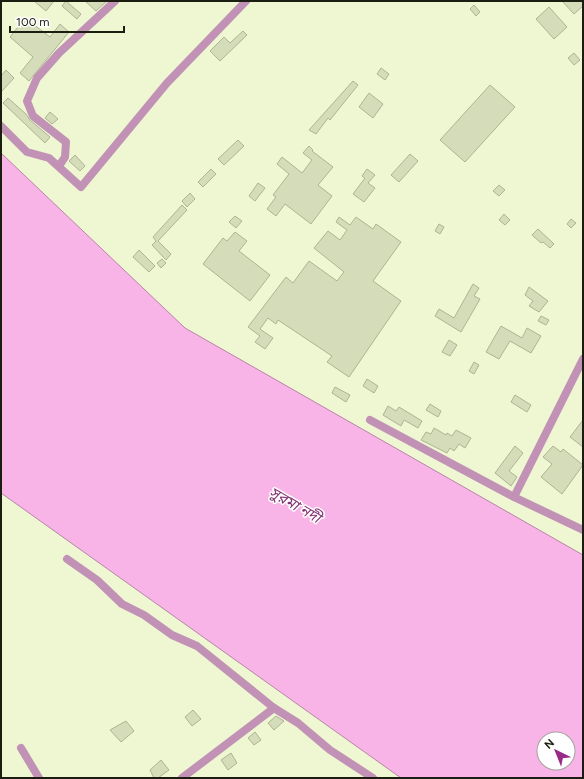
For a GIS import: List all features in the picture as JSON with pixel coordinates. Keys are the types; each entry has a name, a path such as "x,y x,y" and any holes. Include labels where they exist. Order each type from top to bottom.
{"street":[{"path":"58,166 65,156 66,142 33,116 27,102 37,78 60,53 115,1"},
{"path":"1,126 27,152 49,158 81,186 167,83 246,1"},
{"path":"514,497 583,359"},
{"path":"370,420 514,497 583,530"},
{"path":"67,559 97,580 122,604 144,615 172,635 197,646 274,708 298,723 330,750 373,778"},
{"path":"182,778 274,708"},
{"path":"21,748 39,778"}],"water":[{"name":"সুরমা নদী","path":"1,153 185,328 583,555 583,778 401,778 1,493"}],"building":[{"path":"34,1 54,1 46,11"},
{"path":"66,1 81,14 77,19 62,6"},
{"path":"85,1 107,1 96,11"},
{"path":"562,1 583,1 583,6 574,14"},
{"path":"474,5 480,12 476,16 470,9"},
{"path":"549,7 567,27 554,39 536,19"},
{"path":"25,18 50,37 60,24 69,32 29,81 20,73 33,57 10,37"},
{"path":"243,31 247,35 220,61 210,51 224,37 230,43"},
{"path":"574,53 580,60 574,65 568,58"},
{"path":"381,68 389,74 385,80 377,74"},
{"path":"6,70 14,78 1,92 1,76"},
{"path":"353,81 358,85 330,120 328,118 316,134 309,130"},
{"path":"490,85 515,107 465,162 440,140"},
{"path":"369,93 383,104 373,118 359,107"},
{"path":"8,98 50,137 45,143 3,103"},
{"path":"50,112 58,119 52,124 45,118"},
{"path":"238,140 244,146 224,165 218,159"},
{"path":"309,146 313,150 312,151 333,167 318,185 332,196 311,224 285,204 276,216 267,209 276,197 273,195 289,174 277,164 282,157 302,173 312,160 303,153"},
{"path":"410,154 418,161 399,182 391,175"},
{"path":"75,155 85,166 80,171 69,161"},
{"path":"211,169 216,174 203,187 198,182"},
{"path":"367,169 375,175 368,183 375,188 364,202 353,194 365,178 362,176"},
{"path":"258,183 265,188 255,201 249,196"},
{"path":"499,185 505,190 499,196 493,191"},
{"path":"190,193 195,199 187,207 182,201"},
{"path":"182,205 187,210 158,241 171,254 166,260 152,245 156,241 153,237"},
{"path":"504,214 510,220 505,225 499,220"},
{"path":"235,216 242,221 236,228 229,222"},
{"path":"339,217 350,225 356,217 373,229 376,224 401,242 373,281 401,301 349,377 327,362 332,356 278,320 276,324 268,318 260,329 273,338 265,349 255,342 260,336 248,327 286,277 293,283 309,261 337,281 344,272 314,248 328,231 340,240 347,230 336,222"},
{"path":"571,219 576,223 571,228 567,224"},
{"path":"439,224 444,227 440,234 435,231"},
{"path":"538,229 554,244 550,248 543,242 541,243 532,235"},
{"path":"235,232 247,241 239,251 270,275 250,301 203,264 223,238 227,241"},
{"path":"139,250 155,266 149,272 133,257"},
{"path":"162,259 166,263 161,268 157,263"},
{"path":"473,284 479,288 474,296 480,299 461,332 435,316 439,309 454,318"},
{"path":"529,287 548,301 539,312 529,306 533,301 525,295"},
{"path":"541,316 549,320 546,325 538,321"},
{"path":"501,326 522,338 527,328 541,336 531,353 510,341 499,359 486,352"},
{"path":"449,340 457,345 450,356 442,352"},
{"path":"474,362 479,365 474,374 469,371"},
{"path":"367,379 378,386 374,393 363,386"},
{"path":"335,387 350,395 346,402 332,393"},
{"path":"515,395 531,405 527,412 511,402"},
{"path":"430,404 441,411 438,417 426,410"},
{"path":"388,406 396,411 399,407 422,421 418,428 404,420 401,426 383,415"},
{"path":"583,420 583,447 570,437"},
{"path":"434,428 446,435 447,433 452,436 456,430 471,438 465,448 459,444 454,451 450,448 447,453 421,440 426,432 431,434"},
{"path":"515,446 523,453 509,471 517,477 511,486 495,473"},
{"path":"553,446 561,452 563,449 583,465 562,494 541,477 552,464 543,457"},
{"path":"193,710 201,719 192,726 185,717"},
{"path":"276,716 284,721 274,730 268,723"},
{"path":"126,721 134,731 121,742 110,730"},
{"path":"255,732 261,740 254,745 248,738"},
{"path":"231,753 237,763 228,770 221,760"},
{"path":"161,760 169,770 158,778 154,778 150,770"}]}
